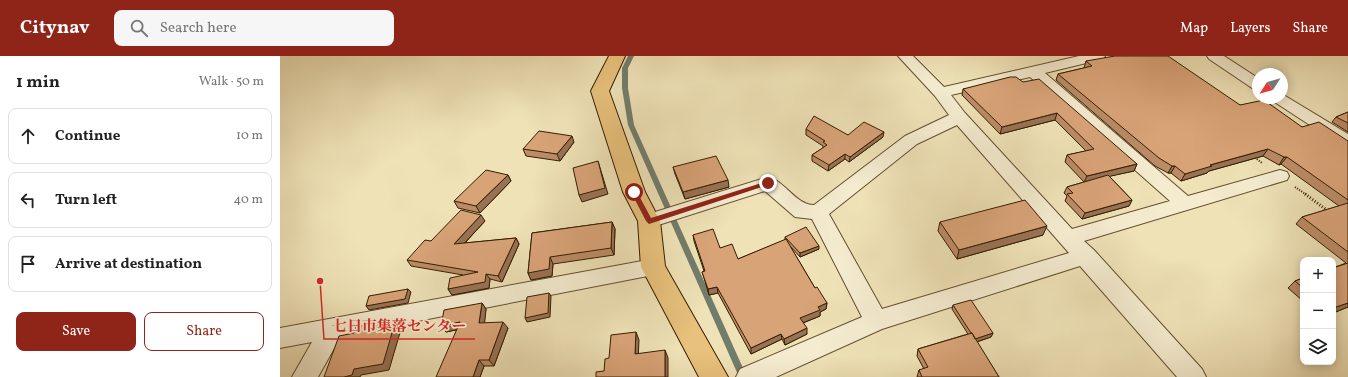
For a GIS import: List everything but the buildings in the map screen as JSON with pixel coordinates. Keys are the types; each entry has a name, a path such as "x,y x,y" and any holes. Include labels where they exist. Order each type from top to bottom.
{"main road":[{"path":"617,56 600,91 634,192 649,221 653,267 714,377"}],"street":[{"path":"905,56 941,93 959,117 1086,256 1193,377"},
{"path":"941,93 1098,56"},
{"path":"1214,56 1252,80"},
{"path":"1033,71 1185,204"},
{"path":"1288,104 1348,142"},
{"path":"649,221 768,183 802,212 818,212 911,140 959,117"},
{"path":"1069,238 1280,176"},
{"path":"818,212 876,321"},
{"path":"749,377 876,321 1086,256"},
{"path":"280,338 653,267"},
{"path":"305,377 334,327"}],"path":[{"path":"1249,153 1330,212"}],"waterway":[{"path":"631,56 625,68 625,88 631,125 743,377"}],"place":[{"name":"七日市集落センター","path":"320,281"}],"route":[{"path":"634,192 649,221 768,183"}]}
